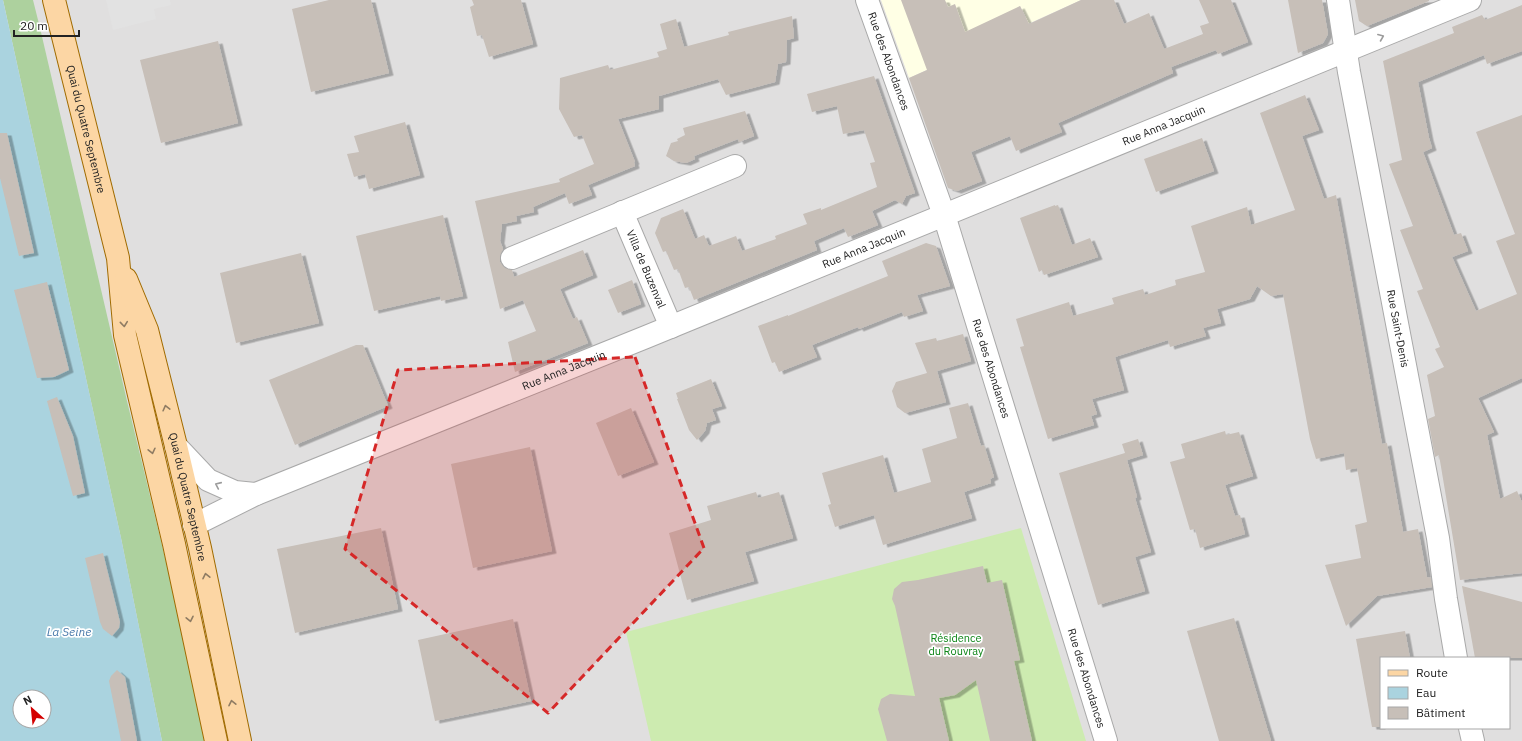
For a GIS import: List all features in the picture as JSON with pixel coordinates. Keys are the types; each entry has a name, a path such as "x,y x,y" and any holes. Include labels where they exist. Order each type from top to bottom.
{"main road":[{"name":"Quai du Quatre Septembre","path":"54,0 118,258 147,330 194,525 240,741"},
{"name":"Quai du Quatre Septembre","path":"118,258 125,334 174,544 216,741"}],"street":[{"name":"Rue des Abondances","path":"867,0 944,215 1106,741"},
{"name":"Rue Saint-Denis","path":"1338,0 1345,52 1438,538 1456,657"},
{"name":"Rue Anna Jacquin","path":"194,525 256,494 671,327 1470,0"},
{"path":"512,258 734,166"},
{"name":"Villa de Buzenval","path":"622,212 671,327"},
{"name":"Rue Anna Jacquin","path":"176,446 208,480 235,492 256,494"},
{"path":"1470,729 1473,741"}],"highlighted area":[{"path":"635,357 704,548 548,713 345,549 398,370"}],"shaded area":[{"path":"3,0 1522,0 1522,741 162,741"},
{"path":"106,0 170,0 171,5 154,9 156,19 113,30"},
{"path":"881,0 1081,0 1019,28 1016,22 1026,17 1020,6 975,48 909,78"}],"green space":[{"path":"3,0 33,0 170,578 205,741 162,741 121,538"},
{"name":"Résidence du Rouvray","path":"1021,528 1086,741 651,741 626,632"}],"water":[{"name":"La Seine","path":"0,0 3,0 121,538 162,741 0,741"}],"building":[{"path":"329,0 371,0 389,73 311,92 292,9"},
{"path":"472,0 521,0 533,44 489,57 482,35 477,36 470,7 474,5"},
{"path":"901,0 945,0 948,7 955,4 965,32 1020,6 1029,24 1081,0 1114,0 1124,24 1149,13 1164,49 1203,34 1200,26 1209,23 1199,0 1231,0 1248,42 1218,54 1216,50 1171,67 1173,73 1058,123 1062,132 1016,151 1010,136 971,152 982,181 957,191 948,188 909,78 927,70"},
{"path":"1288,0 1322,0 1328,34 1323,43 1298,53"},
{"path":"1355,0 1429,1 1367,26 1359,21"},
{"path":"1522,5 1522,51 1487,64 1484,55 1418,82 1432,148 1423,152 1454,235 1461,233 1468,251 1452,257 1476,311 1517,294 1496,241 1515,234 1476,132 1522,115 1522,378 1478,398 1494,432 1487,435 1500,499 1517,491 1522,502 1522,573 1460,580 1439,455 1435,457 1428,419 1435,416 1427,375 1444,367 1435,349 1440,347 1417,291 1423,289 1400,230 1413,226 1389,164 1402,160 1383,61 1454,33 1452,27 1482,15 1485,20"},
{"path":"792,16 794,38 787,40 786,62 778,64 775,82 726,95 718,79 659,96 659,109 618,119 635,162 635,166 588,185 592,195 569,204 565,193 533,207 534,212 516,216 517,221 502,224 500,241 503,249 500,256 500,262 505,268 512,270 514,277 583,250 593,275 560,289 573,319 577,317 588,343 515,372 508,342 536,331 523,300 500,309 475,201 560,182 559,179 594,164 582,135 574,137 559,109 560,78 608,65 610,70 659,57 657,52 667,49 660,24 676,19 684,47 729,35 728,32"},
{"path":"218,41 238,123 161,143 140,60"},
{"path":"874,76 915,193 906,196 902,204 895,200 872,211 878,225 848,237 844,228 814,241 817,250 694,300 689,287 685,288 678,269 674,270 666,251 663,252 655,233 661,218 683,209 695,239 704,235 709,246 736,236 742,251 776,239 775,236 807,224 803,214 821,208 821,210 877,187 870,163 875,162 864,130 843,134 837,106 812,112 807,94"},
{"path":"1305,95 1319,130 1302,136 1324,199 1336,195 1382,444 1387,443 1403,532 1418,529 1427,577 1431,578 1432,587 1377,596 1346,626 1325,565 1361,558 1355,525 1367,522 1357,468 1346,470 1344,453 1316,459 1310,439 1283,294 1271,296 1257,286 1250,299 1217,309 1221,323 1203,328 1206,336 1170,347 1168,340 1115,357 1124,390 1092,399 1097,414 1091,416 1094,425 1048,439 1020,347 1024,346 1016,319 1069,302 1073,316 1114,304 1112,298 1143,289 1145,295 1176,285 1175,280 1205,272 1191,226 1247,207 1251,225 1295,210 1260,113"},
{"path":"745,111 754,136 739,142 738,139 694,156 695,159 686,163 674,161 666,156 671,143 678,141 677,139 685,135 683,128"},
{"path":"405,122 420,175 369,189 365,174 354,177 347,154 359,152 354,136"},
{"path":"0,133 7,133 34,253 19,256 0,178"},
{"path":"1202,138 1214,171 1156,192 1144,159"},
{"path":"1058,205 1072,245 1090,238 1098,257 1044,275 1042,270 1039,272 1020,218"},
{"path":"443,215 463,296 441,301 440,296 374,311 356,236"},
{"path":"926,243 936,246 950,286 917,295 923,311 904,317 902,312 812,345 817,357 779,372 775,362 772,363 758,326 788,316 888,276 882,261"},
{"path":"301,253 319,323 236,343 220,273"},
{"path":"632,280 641,304 618,313 608,290"},
{"path":"47,282 69,370 54,377 37,378 14,290"},
{"path":"963,334 971,361 937,371 946,402 905,413 897,407 892,391 896,382 927,373 915,343 936,338 937,341"},
{"path":"356,345 363,345 388,406 295,445 269,380"},
{"path":"711,379 722,406 712,409 716,420 707,423 705,431 697,440 689,430 676,393"},
{"path":"57,397 73,436 85,493 73,496 47,401"},
{"path":"968,403 981,446 984,445 994,477 990,479 991,483 964,492 972,518 883,545 874,515 835,527 828,505 831,504 822,473 883,455 894,493 931,482 922,449 957,438 949,408"},
{"path":"631,408 654,462 618,476 596,423"},
{"path":"1225,431 1226,435 1239,432 1253,476 1225,485 1235,516 1240,515 1245,534 1200,548 1195,529 1190,530 1170,462 1185,458 1181,444"},
{"path":"1138,439 1143,455 1127,460 1137,497 1135,498 1151,552 1135,557 1145,591 1098,605 1059,473 1125,453 1122,444"},
{"path":"530,447 552,551 473,568 451,464"},
{"path":"756,492 758,498 779,492 793,538 745,552 754,581 687,600 669,533 711,520 707,506"},
{"path":"381,528 398,609 295,633 277,549"},
{"path":"103,553 120,622 119,628 112,636 103,629 100,622 85,558"},
{"name":"Résidence du Rouvray","path":"983,566 987,583 1002,580 1020,660 1014,661 1032,741 990,741 976,680 955,695 939,698 949,741 887,741 878,709 881,699 890,694 915,696 895,606 892,599 894,589 902,582"},
{"path":"1462,586 1522,602 1522,658 1475,657"},
{"path":"1234,618 1271,741 1219,741 1187,631"},
{"path":"513,619 531,701 435,721 418,640"},
{"path":"1405,631 1410,657 1380,657 1380,727 1372,727 1356,639"},
{"path":"117,670 125,677 137,741 121,741 109,681 111,676"}]}
